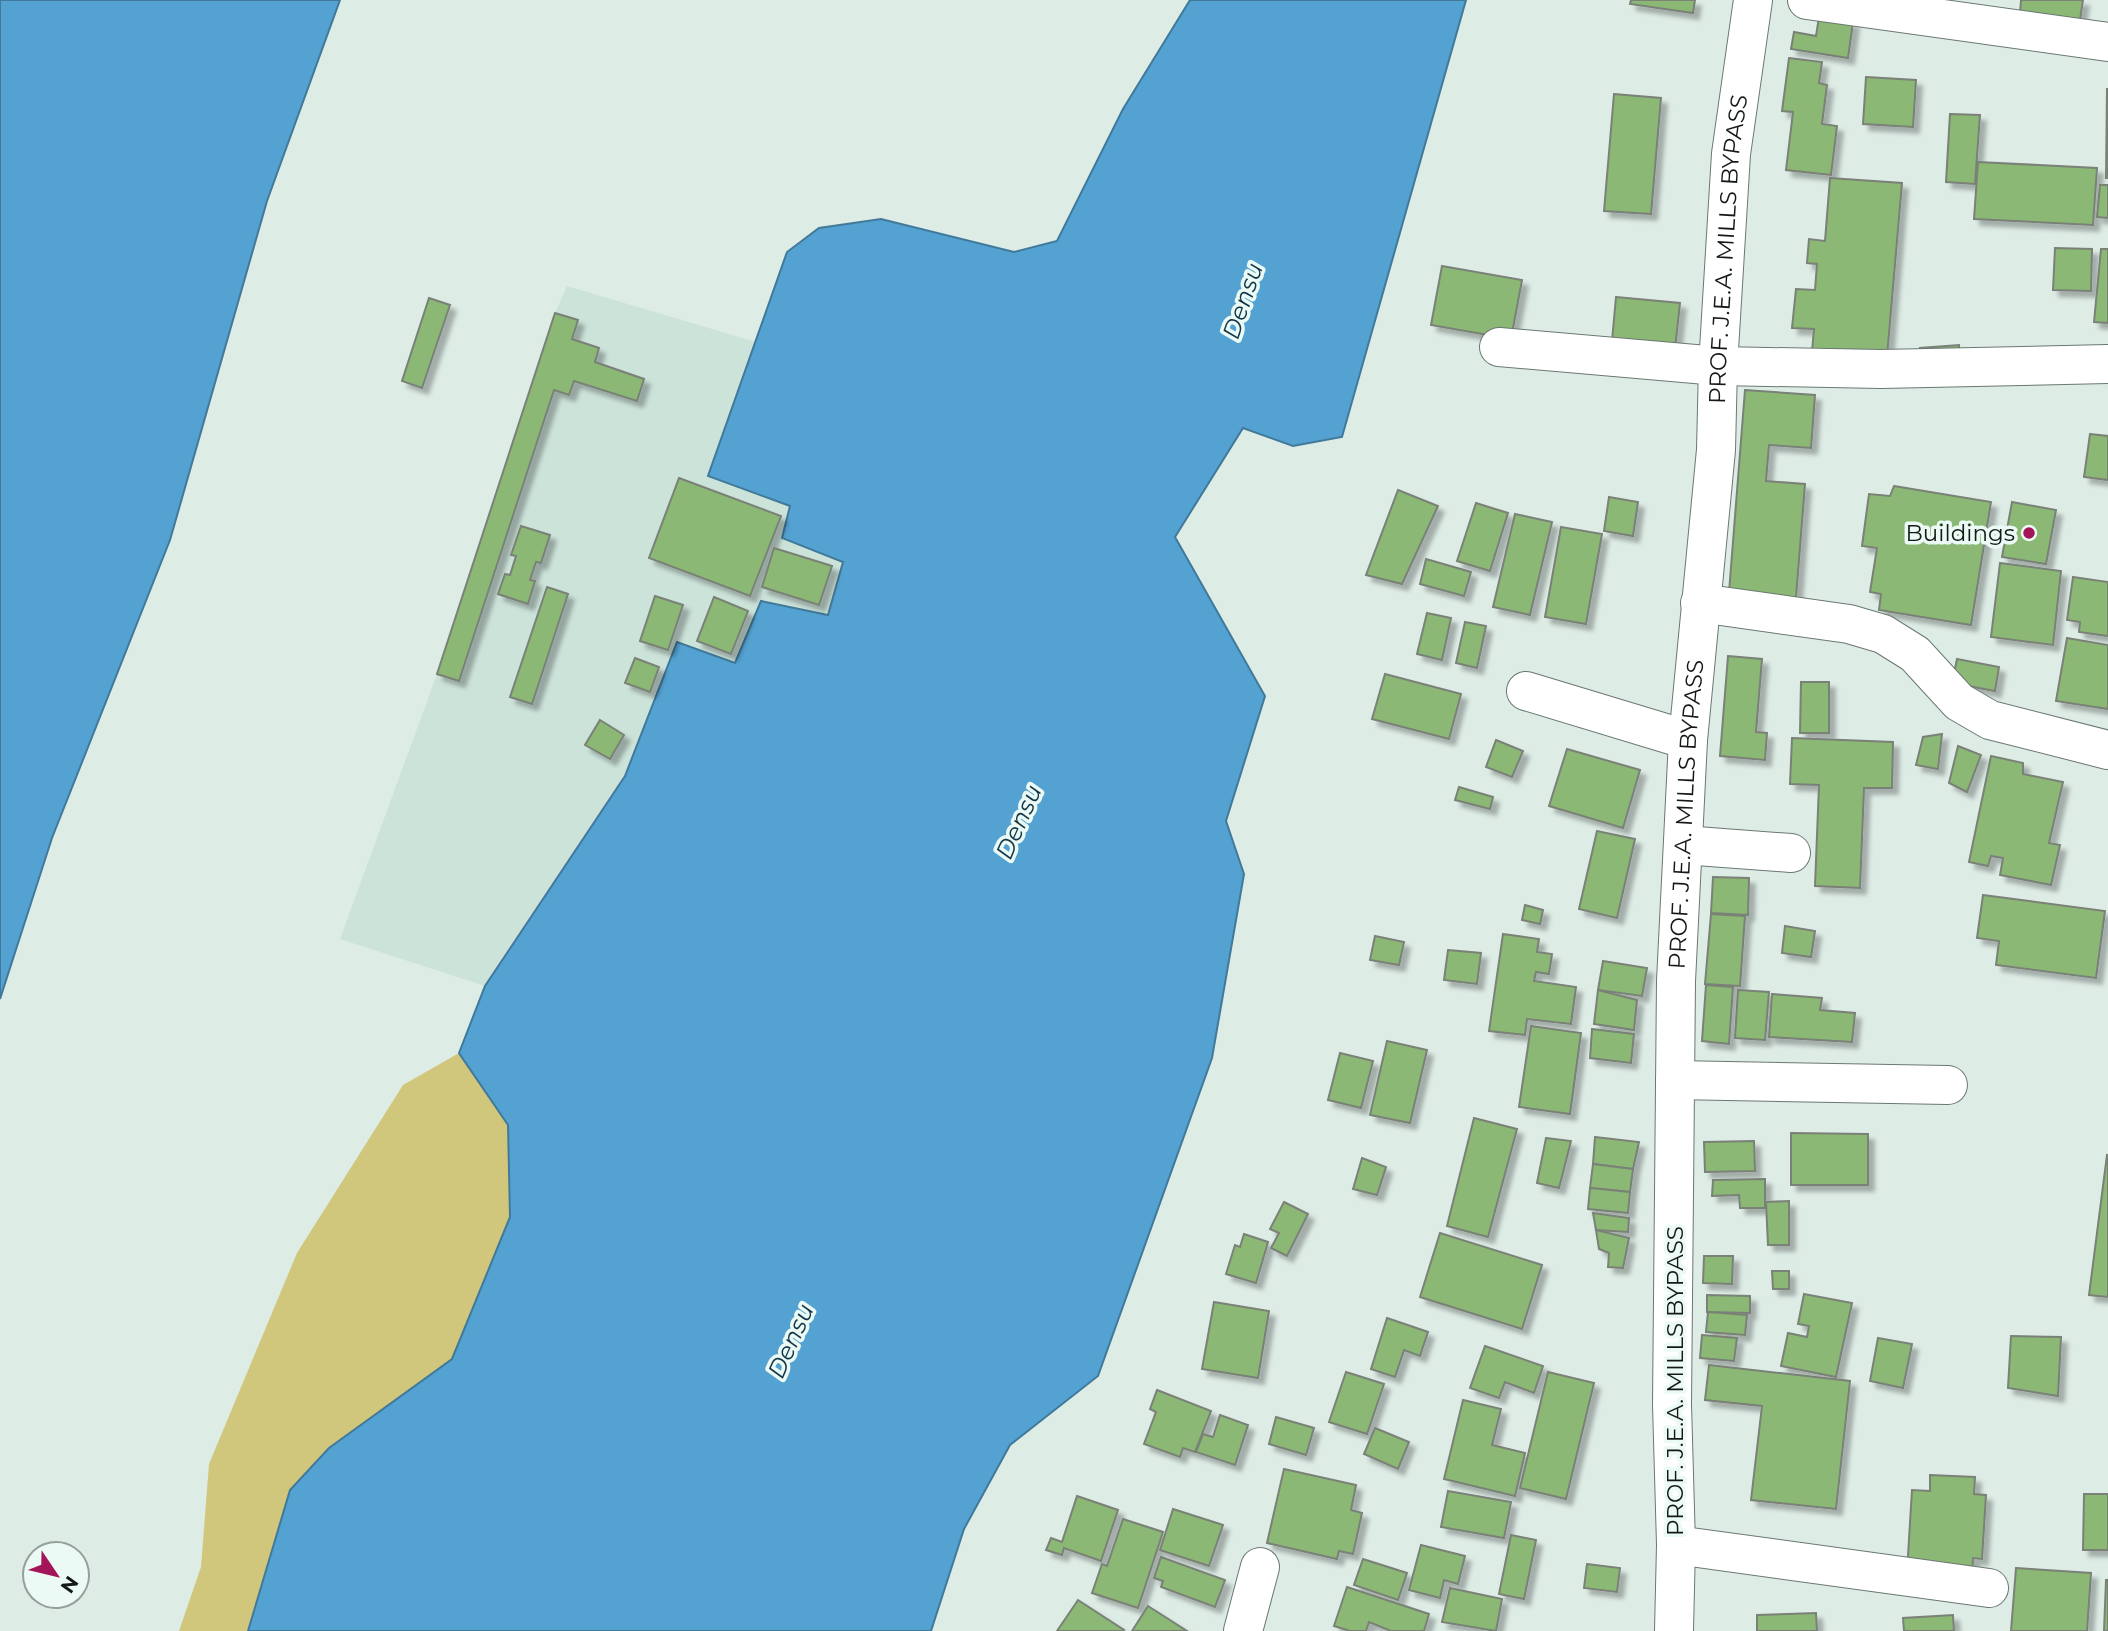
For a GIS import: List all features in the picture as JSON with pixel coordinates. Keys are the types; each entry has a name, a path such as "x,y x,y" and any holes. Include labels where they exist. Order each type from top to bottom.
{"street":[{"name":"PROF. J.E.A. MILLS BYPASS","path":"1674,1631 1676,1545 1672,1404 1675,1080 1688,740 1716,450 1718,366 1731,154 1753,0"},
{"path":"1807,0 2108,42"},
{"path":"1499,347 1718,366 1881,369 2108,364"},
{"path":"1700,603 1849,624 1883,634 1915,654 1959,702 1990,720 2108,750"},
{"path":"1526,691 1688,740"},
{"path":"1683,845 1791,853"},
{"path":"1675,1080 1948,1085"},
{"path":"1676,1545 1989,1588"},
{"path":"1243,1631 1260,1567"}],"shaded area":[{"path":"567,286 756,342 708,476 791,506 782,539 843,562 828,615 735,663 677,642 625,776 485,986 340,939 437,674 555,313"},
{"path":"459,1053 508,1125 510,1217 452,1359 329,1448 290,1490 248,1631 179,1631 201,1567 209,1464 297,1253 403,1085"}],"water":[{"path":"0,0 340,0 267,201 170,540 52,838 0,999"},
{"name":"Densu","path":"1190,0 1466,0 1342,437 1293,446 1243,428 1175,537 1265,696 1226,821 1244,874 1212,1058 1098,1376 1010,1445 964,1529 931,1631 248,1631 290,1490 329,1448 452,1359 510,1217 508,1125 459,1053 485,986 625,776 677,642 735,663 761,601 828,615 843,562 782,538 790,506 708,476 787,252 819,228 881,219 1014,252 1057,241 1123,109"}],"building":[{"path":"1631,0 1695,0 1693,13 1630,4"},
{"path":"2021,0 2083,0 2080,20 2020,13"},
{"path":"1819,17 1853,22 1848,58 1791,49 1794,32 1816,36"},
{"path":"1789,58 1822,62 1819,83 1827,85 1822,124 1837,126 1831,175 1786,170 1793,112 1782,111"},
{"path":"1866,77 1916,80 1913,127 1863,124"},
{"path":"2107,89 2108,178 2106,178"},
{"path":"1614,94 1661,98 1651,214 1604,211"},
{"path":"1950,114 1980,115 1975,184 1946,182"},
{"path":"1978,162 2097,168 2093,225 1974,219"},
{"path":"1830,178 1902,183 1886,368 1811,362 1814,329 1792,328 1796,289 1815,290 1817,264 1807,263 1809,239 1825,241"},
{"path":"2100,185 2108,185 2108,218 2097,217"},
{"path":"2055,248 2092,249 2091,291 2053,290"},
{"path":"2101,249 2108,249 2108,323 2094,322"},
{"path":"1442,266 1522,280 1511,339 1431,325"},
{"path":"1616,297 1680,303 1674,358 1611,352"},
{"path":"429,298 450,305 422,388 402,381"},
{"path":"555,313 578,320 572,339 599,348 595,362 644,379 637,401 574,381 569,395 554,390 459,681 437,674"},
{"path":"1959,345 1960,359 1921,362 1920,348"},
{"path":"1745,390 1815,395 1811,448 1769,445 1766,481 1805,484 1795,610 1728,605"},
{"path":"2090,434 2108,436 2108,480 2084,477"},
{"path":"679,478 781,516 750,596 649,558"},
{"path":"1894,486 1991,502 1971,625 1879,610 1881,594 1870,592 1877,548 1862,546 1869,494 1890,496"},
{"path":"1398,490 1438,506 1402,584 1366,575"},
{"path":"1609,497 1638,502 1633,536 1604,531"},
{"name":"Buildings","path":"2012,502 2056,510 2046,564 2002,557"},
{"path":"1476,503 1508,513 1490,571 1457,561"},
{"path":"1515,514 1552,522 1530,615 1493,607"},
{"path":"521,526 550,535 541,563 536,562 530,580 535,581 528,604 498,594 505,574 510,575 516,556 511,555"},
{"path":"1561,527 1602,534 1586,624 1545,617"},
{"path":"774,548 832,566 819,605 762,587"},
{"path":"1426,559 1471,572 1464,596 1420,584"},
{"path":"2000,563 2061,571 2053,645 1991,637"},
{"path":"2073,577 2108,582 2108,636 2079,632 2080,622 2067,620"},
{"path":"547,587 568,594 532,704 510,697"},
{"path":"655,596 683,605 668,650 640,641"},
{"path":"714,597 748,611 731,654 697,641"},
{"path":"1427,613 1451,618 1442,660 1417,654"},
{"path":"1465,622 1486,626 1477,668 1456,663"},
{"path":"2067,638 2108,645 2108,709 2056,701"},
{"path":"1728,656 1762,659 1756,732 1767,733 1765,760 1720,756"},
{"path":"635,658 659,667 650,692 625,683"},
{"path":"1957,659 1999,667 1995,691 1952,683"},
{"path":"1385,674 1461,694 1449,739 1372,719"},
{"path":"1801,682 1829,682 1829,733 1800,733"},
{"path":"600,720 624,735 610,759 585,745"},
{"path":"1942,734 1938,769 1916,765 1923,737"},
{"path":"1792,738 1893,742 1892,788 1864,788 1860,888 1815,886 1819,785 1790,784"},
{"path":"1496,740 1523,751 1512,777 1486,767"},
{"path":"1958,746 1981,755 1967,792 1949,783"},
{"path":"1567,749 1640,770 1623,828 1549,806"},
{"path":"1991,756 2023,763 2023,774 2063,782 2049,843 2060,845 2051,885 2000,875 2003,858 1991,856 1988,866 1969,862"},
{"path":"1459,787 1493,797 1490,809 1455,800"},
{"path":"1597,831 1635,839 1617,918 1579,909"},
{"path":"1713,877 1749,878 1748,915 1711,913"},
{"path":"1983,895 2105,911 2096,978 1996,965 1999,941 1977,938"},
{"path":"1525,905 1543,910 1540,924 1522,920"},
{"path":"1711,914 1745,916 1740,986 1705,984"},
{"path":"1785,926 1815,931 1811,957 1782,953"},
{"path":"1503,934 1539,939 1537,952 1552,954 1549,974 1536,972 1534,981 1576,987 1571,1024 1527,1019 1525,1035 1489,1031"},
{"path":"1375,936 1404,942 1399,965 1370,960"},
{"path":"1448,950 1481,953 1477,984 1444,980"},
{"path":"1603,961 1647,968 1642,996 1598,990"},
{"path":"1706,985 1733,987 1729,1044 1702,1041"},
{"path":"1598,990 1637,1000 1634,1030 1594,1024"},
{"path":"1738,990 1769,992 1765,1040 1735,1038"},
{"path":"1772,994 1822,998 1820,1010 1855,1013 1852,1042 1769,1037"},
{"path":"1531,1026 1581,1033 1570,1114 1519,1107"},
{"path":"1592,1029 1634,1034 1631,1063 1590,1058"},
{"path":"1387,1041 1427,1050 1410,1123 1370,1115"},
{"path":"1340,1053 1373,1061 1361,1108 1328,1100"},
{"path":"1474,1118 1517,1129 1488,1237 1447,1226"},
{"path":"1791,1133 1868,1134 1868,1185 1791,1185"},
{"path":"1595,1137 1639,1142 1633,1169 1593,1164"},
{"path":"1546,1138 1571,1141 1559,1188 1537,1183"},
{"path":"1754,1141 1755,1171 1705,1172 1704,1142"},
{"path":"2108,1155 2108,1297 2089,1295"},
{"path":"1362,1158 1386,1167 1377,1195 1353,1189"},
{"path":"1593,1164 1633,1169 1630,1192 1590,1188"},
{"path":"1765,1179 1765,1208 1740,1208 1739,1195 1712,1196 1713,1180"},
{"path":"1590,1188 1630,1192 1628,1213 1588,1209"},
{"path":"1789,1201 1789,1245 1768,1245 1766,1202"},
{"path":"1284,1202 1308,1214 1287,1256 1271,1248 1279,1233 1270,1229"},
{"path":"1593,1213 1629,1218 1628,1232 1596,1230"},
{"path":"1596,1230 1629,1238 1623,1268 1608,1267 1609,1253 1599,1249"},
{"path":"1440,1233 1542,1265 1522,1329 1420,1297"},
{"path":"1244,1234 1268,1242 1256,1283 1226,1274 1235,1245 1240,1247"},
{"path":"1704,1256 1733,1256 1732,1284 1703,1283"},
{"path":"1772,1271 1789,1271 1789,1289 1773,1289"},
{"path":"1804,1294 1852,1303 1836,1377 1781,1366 1788,1333 1807,1337 1809,1326 1798,1324"},
{"path":"1707,1295 1750,1296 1750,1313 1707,1312"},
{"path":"1214,1302 1269,1311 1258,1378 1202,1369"},
{"path":"1708,1312 1747,1315 1745,1335 1706,1332"},
{"path":"1387,1318 1428,1332 1420,1356 1404,1350 1395,1377 1371,1369"},
{"path":"1702,1335 1737,1338 1734,1361 1700,1358"},
{"path":"2011,1336 2061,1337 2058,1396 2008,1388"},
{"path":"1878,1338 1912,1344 1903,1388 1870,1381"},
{"path":"1485,1346 1543,1366 1534,1393 1505,1382 1499,1398 1470,1388"},
{"path":"1709,1365 1850,1381 1836,1509 1751,1500 1762,1406 1705,1400"},
{"path":"1346,1372 1384,1384 1367,1434 1329,1422"},
{"path":"1548,1372 1594,1383 1566,1499 1520,1488"},
{"path":"1157,1390 1211,1411 1195,1452 1183,1448 1180,1457 1144,1444 1156,1412 1150,1409"},
{"path":"1463,1400 1501,1409 1492,1445 1525,1453 1515,1496 1444,1479"},
{"path":"1220,1415 1248,1425 1235,1465 1196,1452 1203,1434 1213,1437"},
{"path":"1276,1417 1314,1428 1306,1455 1269,1444"},
{"path":"1375,1428 1409,1442 1398,1469 1364,1454"},
{"path":"1284,1469 1356,1485 1351,1510 1362,1513 1353,1554 1339,1551 1337,1559 1267,1543"},
{"path":"1930,1475 1975,1477 1974,1494 1986,1495 1982,1559 1973,1558 1972,1576 1907,1572 1912,1490 1930,1491"},
{"path":"1448,1491 1511,1502 1504,1538 1441,1527"},
{"path":"2084,1494 2108,1494 2108,1550 2083,1550"},
{"path":"1077,1496 1118,1510 1101,1561 1064,1548 1062,1555 1046,1550 1051,1538 1062,1542"},
{"path":"1173,1509 1223,1525 1209,1566 1160,1550"},
{"path":"1123,1519 1163,1532 1138,1608 1092,1593 1102,1564 1107,1566"},
{"path":"1511,1535 1536,1540 1524,1599 1499,1594"},
{"path":"1421,1545 1465,1556 1458,1584 1444,1580 1440,1598 1409,1590"},
{"path":"1161,1557 1225,1580 1215,1607 1161,1587 1163,1581 1154,1578"},
{"path":"1363,1559 1407,1573 1398,1600 1354,1585"},
{"path":"1587,1564 1620,1568 1617,1592 1584,1588"},
{"path":"2016,1568 2091,1573 2087,1631 2011,1631"},
{"path":"2106,1580 2108,1631 2104,1631"},
{"path":"1347,1587 1429,1614 1424,1631 1391,1631 1369,1622 1366,1631 1350,1631 1334,1626"},
{"path":"1450,1588 1502,1599 1496,1631 1442,1622"},
{"path":"1078,1600 1124,1630 1057,1631"},
{"path":"1148,1606 1187,1631 1132,1631"},
{"path":"1816,1613 1817,1631 1757,1631 1757,1615"},
{"path":"1953,1615 1954,1631 1904,1631 1903,1618"}],"place":[{"name":"Buildings","path":"2029,533"}]}
